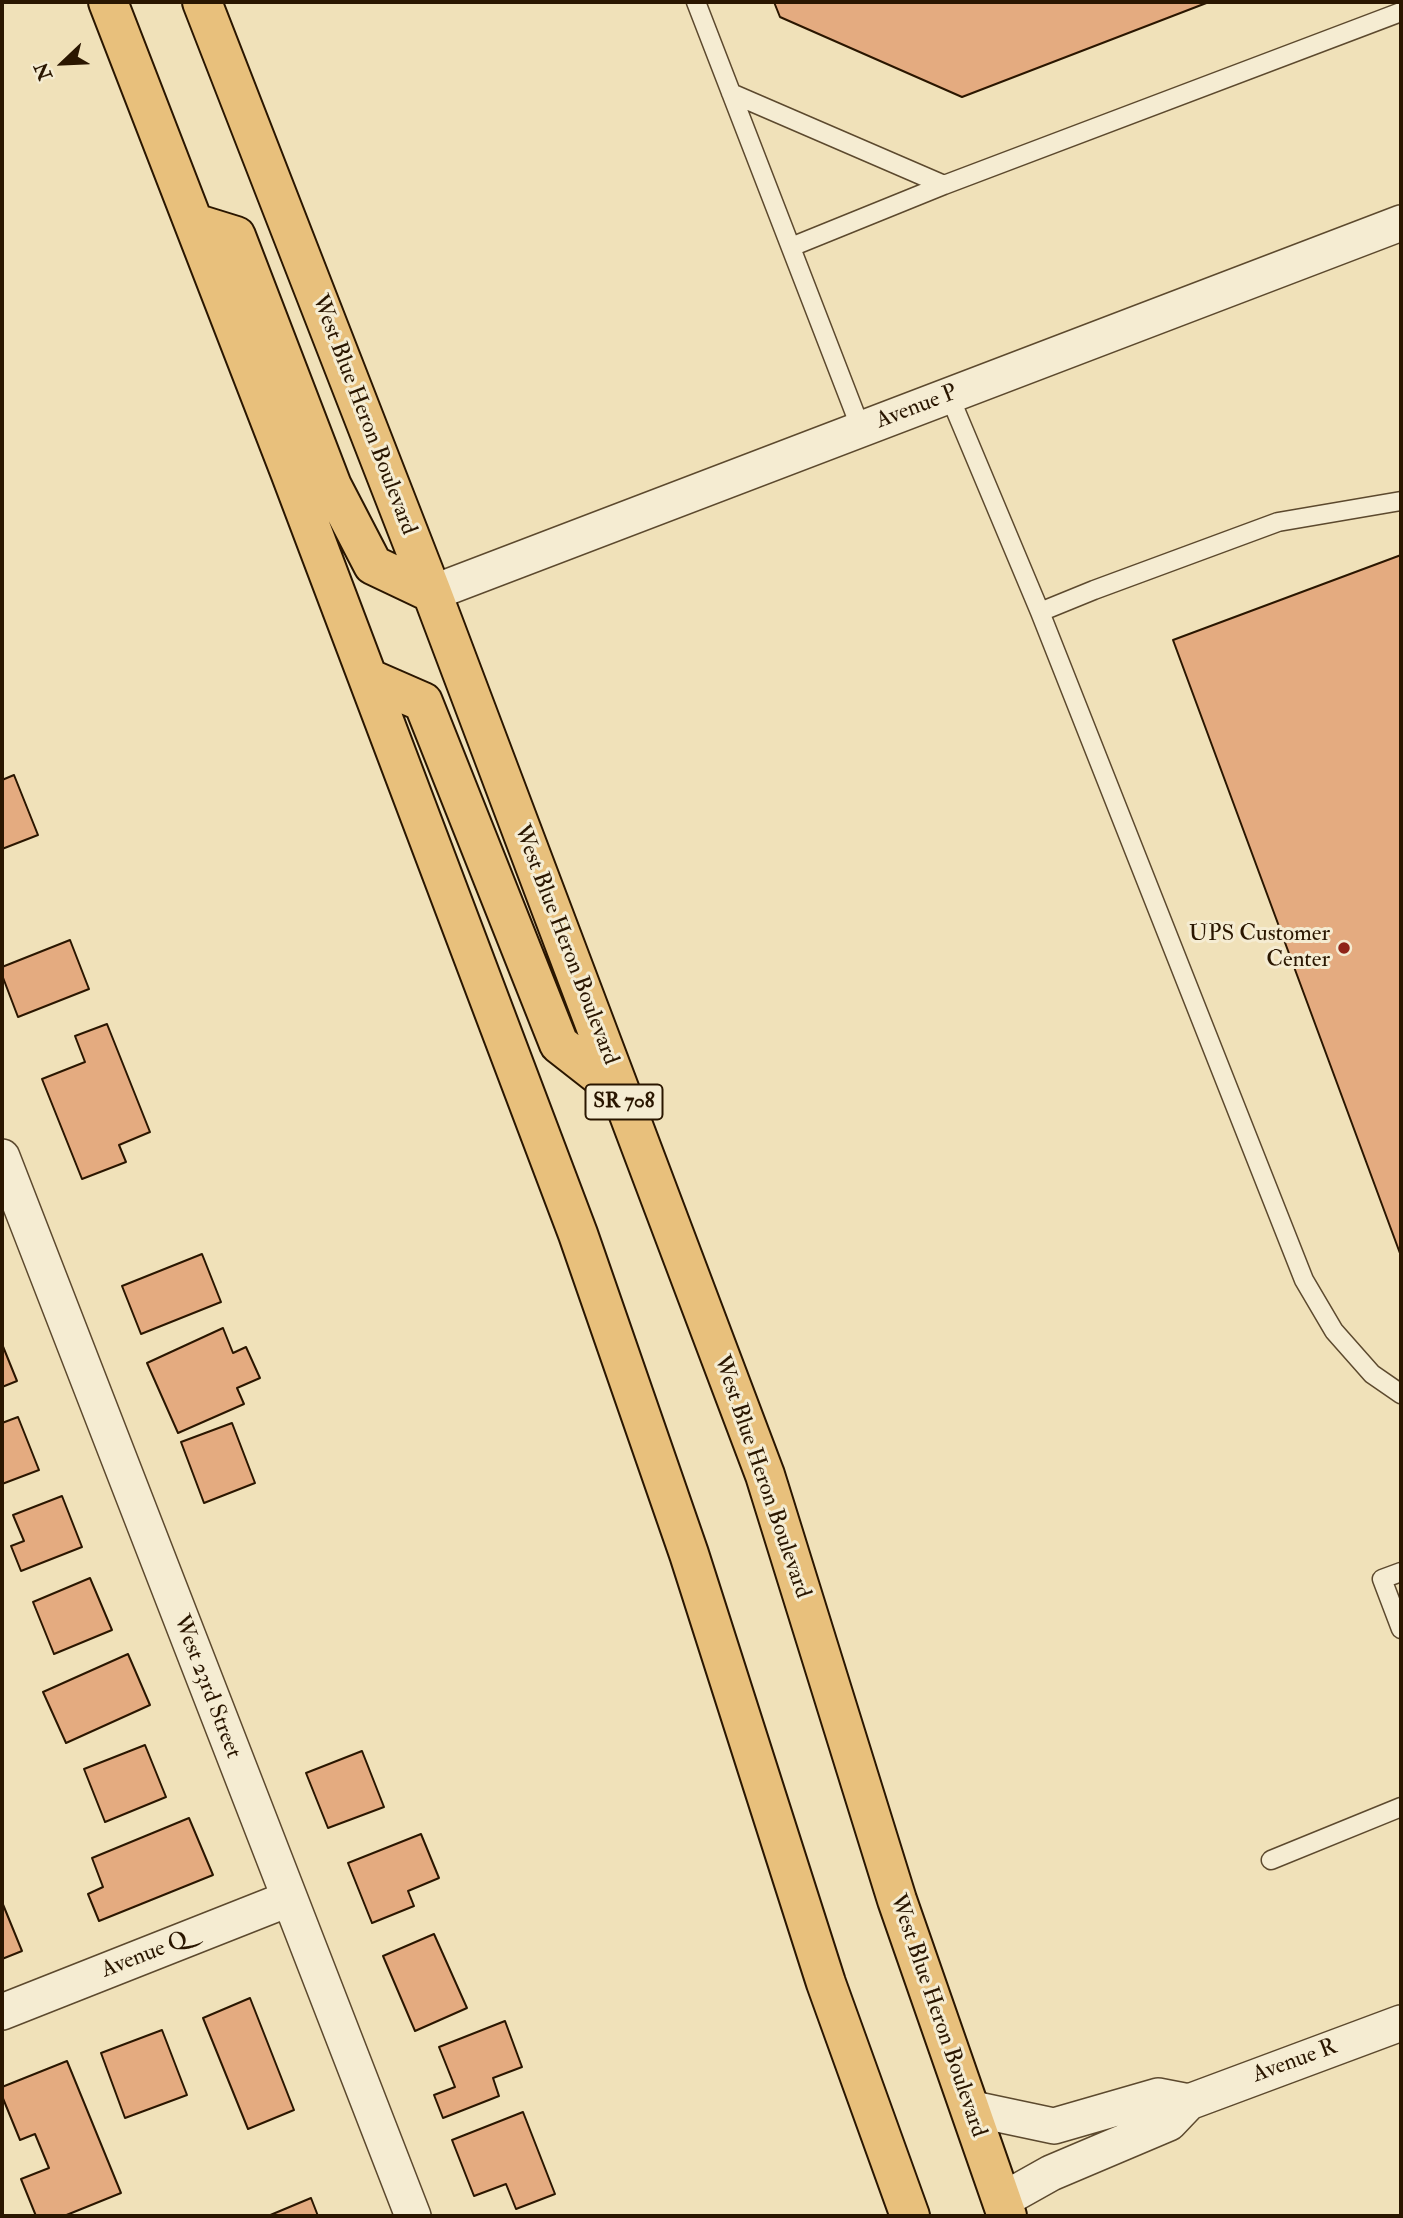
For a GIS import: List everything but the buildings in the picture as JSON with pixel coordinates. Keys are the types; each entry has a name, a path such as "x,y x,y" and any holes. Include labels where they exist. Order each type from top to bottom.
{"main road":[{"path":"108,2 578,1234 689,1553 826,1983 910,2216"},
{"name":"West Blue Heron Boulevard","path":"202,2 432,593 765,1475 897,1900 1004,2209"},
{"path":"194,223 236,236 332,486 373,565 432,593"},
{"path":"368,678 423,702 559,1044 620,1093"}],"street":[{"name":"Avenue P","path":"432,593 1401,223"},
{"name":"West 23rd Street","path":"2,1157 413,2216"},
{"name":"Avenue Q","path":"2,2012 288,1899"},
{"name":"Avenue R","path":"1004,2209 1051,2174 1169,2123 1189,2102 1401,2022"},
{"name":"Avenue R","path":"969,2108 1054,2126 1158,2096 1189,2102"}],"lane":[{"path":"696,2 861,429"},
{"path":"791,247 944,185 1401,12"},
{"path":"731,93 944,185"},
{"path":"949,396 1040,612 1304,1280 1334,1331 1372,1374 1401,1394"},
{"path":"1040,612 1278,523 1401,501"},
{"path":"1401,1572 1382,1579 1401,1629"},
{"path":"1271,1860 1401,1807"}],"place":[{"name":"UPS Customer Center","path":"1344,948"}]}
